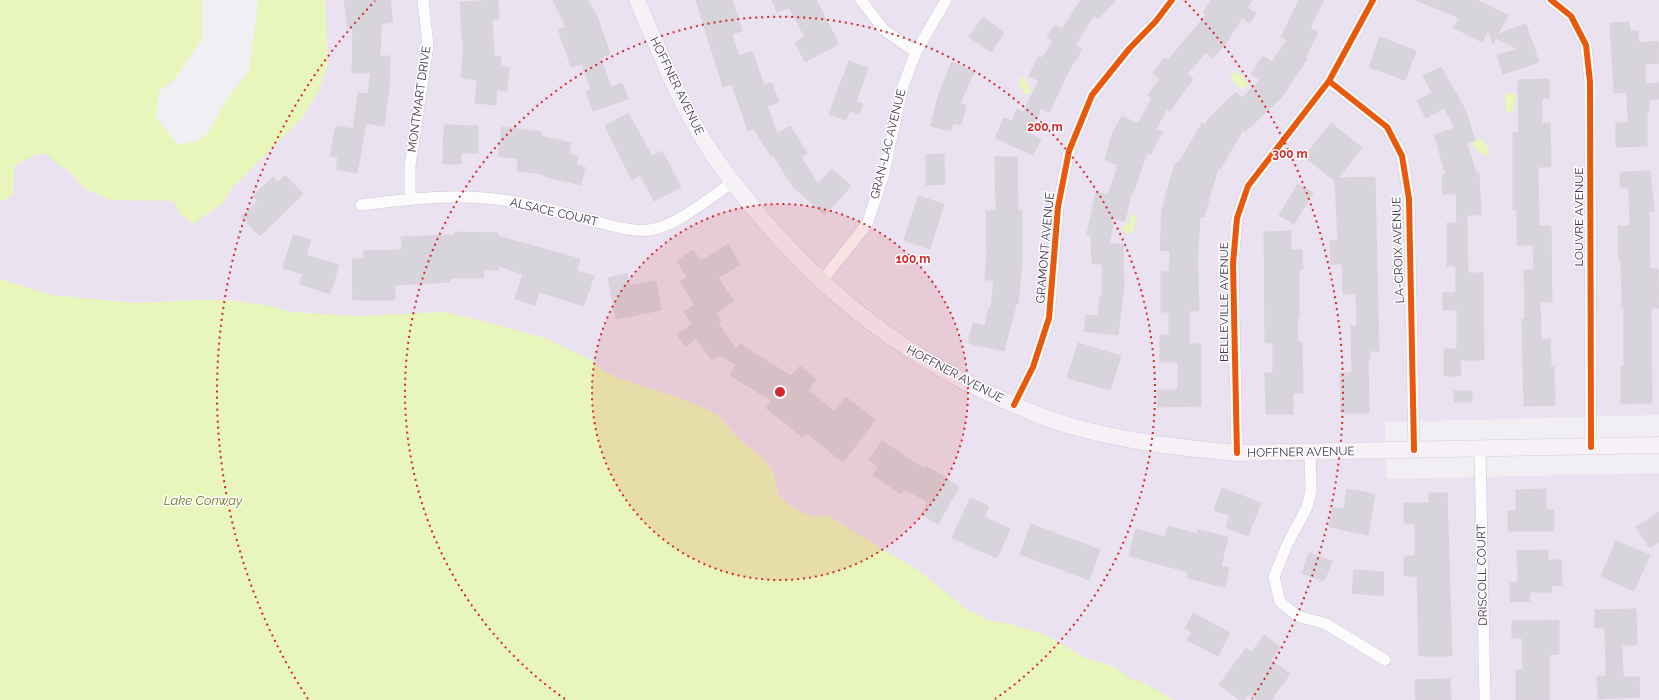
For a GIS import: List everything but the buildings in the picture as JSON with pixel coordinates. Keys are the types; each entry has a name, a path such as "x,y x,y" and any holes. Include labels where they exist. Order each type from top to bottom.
{"main road":[{"name":"HOFFNER AVENUE","path":"638,0 683,104 704,142 733,182 789,250 821,282 874,326 912,352 970,384 1014,405 1073,427 1130,441 1175,448 1237,453 1480,450 1659,445"}],"street":[{"name":"MONTMART DRIVE","path":"410,198 410,166 428,46 423,0"},
{"path":"861,0 884,30 916,52"},
{"name":"GRAN-LAC AVENUE","path":"821,282 867,224 883,177 903,86 916,52 946,0"},
{"name":"GRAMONT AVENUE","path":"1014,405 1033,367 1049,318 1058,207 1069,152 1092,95 1129,49 1156,22 1172,0"},
{"name":"BELLEVILLE AVENUE","path":"1237,453 1233,264 1237,218 1248,186 1329,81 1372,0"},
{"name":"LOUVRE AVENUE","path":"1552,0 1571,16 1586,44 1590,82 1591,447"},
{"name":"LA-CROIX AVENUE","path":"1329,81 1387,127 1402,156 1409,199 1414,450"},
{"name":"ALSACE COURT","path":"361,205 410,198 446,196 483,198 521,203 629,230 649,230 671,223 733,182"},
{"name":"DRISCOLL COURT","path":"1480,450 1485,700"},
{"path":"1310,453 1311,490 1307,507 1287,545 1274,577 1280,602 1298,616 1326,624 1385,660"}],"shaded area":[{"path":"298,0 1659,0 1659,415 1385,422 1386,479 1659,473 1659,700 1008,700 0,361 0,75 163,163 217,162"}],"water":[{"path":"0,0 202,0 202,39 174,80 159,91 156,117 177,144 197,142 208,133 229,96 249,71 258,4 257,0 325,0 328,64 318,93 303,117 231,189 223,203 193,224 179,213 177,206 172,201 111,200 85,189 70,172 55,162 47,154 34,155 14,166 13,193 6,201 0,199"},
{"path":"1236,71 1249,84 1242,90 1230,78"},
{"path":"1024,76 1031,90 1029,94 1024,94 1024,91 1019,86 1019,79"},
{"path":"1514,93 1517,97 1514,101 1514,111 1506,112 1505,94"},
{"path":"1476,139 1483,140 1489,151 1488,155 1485,156 1472,145"},
{"path":"1131,215 1135,215 1137,217 1133,231 1126,234 1121,228 1128,224"},
{"name":"Lake Conway","path":"0,279 51,295 136,303 227,300 265,305 292,312 356,316 445,312 545,338 593,361 606,372 615,376 680,398 714,413 739,439 768,464 777,484 778,494 794,508 800,512 813,516 827,515 919,571 965,608 988,620 1010,624 1046,635 1085,658 1114,667 1133,680 1143,682 1173,700 0,700"}],"cycle path":[{"path":"1014,405 1033,367 1049,318 1058,207 1069,151 1092,95 1129,49 1156,21 1172,0"},
{"path":"1237,453 1233,264 1237,218 1248,186 1329,81 1373,0"},
{"path":"1551,0 1571,16 1586,45 1590,82 1591,447"},
{"path":"1329,81 1387,127 1402,156 1409,199 1414,450"}]}
